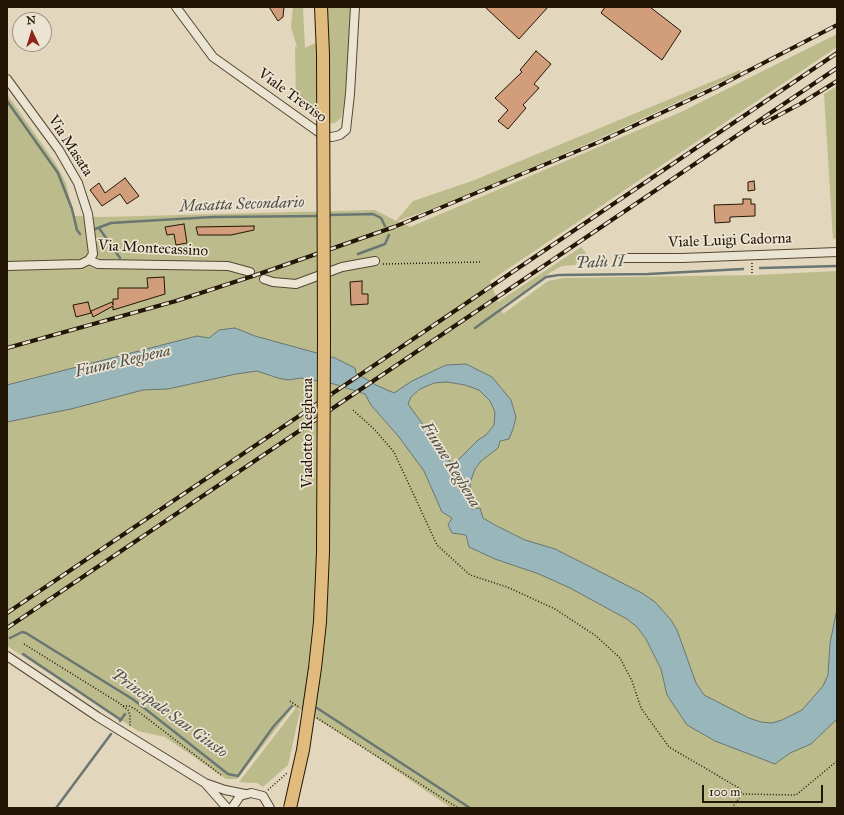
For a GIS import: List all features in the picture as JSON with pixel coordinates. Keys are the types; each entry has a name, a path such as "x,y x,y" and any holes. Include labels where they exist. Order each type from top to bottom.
{"highway":[{"path":"315,7 322,35"},
{"path":"321,7 322,35"},
{"path":"322,35 325,7"},
{"name":"Viadotto Reghena","path":"290,808 303,750 314,676 320,622 323,560 324,339 322,35"}],"street":[{"name":"Viale Treviso","path":"176,7 213,57 324,136 332,137 340,136 346,130 350,94 355,7"},
{"name":"Via Masata","path":"7,79 59,150 83,194 91,234 93,254 89,260"},
{"name":"Viale Luigi Cadorna","path":"624,258 682,258 837,252"},
{"name":"Via Montecassino","path":"7,266 75,264 89,260 98,264 228,266 250,272"},
{"path":"264,278 273,282 296,284 342,267 377,263"},
{"path":"7,656 205,783 245,794 257,793 263,796 270,808"},
{"path":"205,783 228,808"},
{"path":"232,808 236,800 245,794"}],"path":[{"path":"377,263 482,262"},
{"path":"353,410 374,429 394,452 437,545 470,575 507,587 555,610 596,636 620,658 632,681 641,708 668,747 739,788 742,794"},
{"path":"24,644 128,710 131,720 131,727 127,734"},
{"path":"290,701 301,708"},
{"path":"123,706 135,709 221,775"},
{"path":"312,715 458,808"},
{"path":"742,794 796,795 837,761"},
{"path":"263,796 280,778 292,770"},
{"path":"732,808 742,794"}],"shaded area":[{"path":"293,7 303,7 305,48 326,38 328,7 351,7 345,100 341,118 335,123 324,124 296,105 295,47 297,47 291,27"},
{"path":"837,34 837,47 490,281 498,302 581,247 586,253 575,265 562,266 551,272 501,307 503,314 548,281 563,278 757,275 837,271 837,808 451,808 366,750 297,708 300,711 288,765 263,787 257,783 239,782 296,708 293,707 237,779 226,779 165,737 138,731 7,646 7,94 56,164 66,183 74,216 102,217 375,210 396,221 413,201 472,181 740,70 740,73 598,139 456,200 398,221 410,227 681,112"},
{"path":"837,86 837,238 833,239 824,94"}],"water":[{"name":"Fiume Reghena","path":"235,328 255,336 335,358 355,368 356,373 376,385 394,393 412,381 446,365 466,364 492,377 511,400 516,417 509,439 500,441 498,448 481,461 475,469 470,483 472,509 480,508 483,518 495,525 525,540 555,549 642,593 655,602 671,620 677,630 696,683 704,695 749,718 761,722 772,723 782,720 802,710 823,686 828,675 830,643 837,609 837,719 811,744 790,753 775,764 715,741 687,725 667,695 661,669 646,639 637,627 627,619 570,588 539,574 495,559 469,547 466,535 452,533 448,525 452,518 442,512 424,471 399,437 371,405 365,394 334,384 301,378 288,380 257,371 236,374 168,389 143,390 71,409 7,422 7,385 197,336 209,338 219,330","holes":["447,382 465,385 479,390 490,401 495,412 494,425 486,435 478,440 457,461 450,462 408,404 411,397 420,389 434,383"]}],"building":[{"path":"269,7 284,7 283,17 278,21"},
{"path":"485,7 548,7 519,39"},
{"path":"605,7 650,7 681,31 662,60 601,13"},
{"path":"536,51 551,64 534,84 539,88 523,105 526,108 508,129 498,121 508,110 495,98 522,72 520,70"},
{"path":"125,178 139,196 127,204 120,194 102,206 90,190 99,183 105,193"},
{"path":"754,181 755,190 748,191 748,182"},
{"path":"743,199 751,199 751,204 755,204 755,216 730,217 730,222 715,223 714,205 743,204"},
{"path":"184,224 187,243 176,245 174,234 167,235 165,227"},
{"path":"254,226 254,230 231,235 198,235 196,227"},
{"path":"164,277 165,294 113,310 113,306 93,317 91,311 112,302 113,305 113,299 118,299 118,288 148,288 147,278"},
{"path":"362,281 362,294 368,294 368,304 351,305 350,282"},
{"path":"88,302 91,313 76,317 73,305"}],"waterway":[{"name":"Masatta Secondario","path":"7,101 58,173 72,209 77,230 80,234"},
{"name":"Masatta Secondario","path":"327,215 373,214 381,218 385,226"},
{"name":"Masatta Secondario","path":"95,229 111,223 143,221 213,217 320,216"},
{"path":"99,228 120,258"},
{"path":"358,254 385,244 389,235"},
{"name":"Palù II","path":"760,268 837,266"},
{"name":"Palù II","path":"475,328 546,277 559,275 648,274 743,269"},
{"name":"Principale San Giusto","path":"10,638 22,632 26,633 134,700 228,774 238,776 273,727 292,706"},
{"path":"23,654 121,720"},
{"name":"Principale San Giusto","path":"317,708 470,808"},
{"path":"120,721 125,714"},
{"path":"56,808 111,734"}],"tunnel":[{"path":"250,272 264,279"}],"railway":[{"path":"7,348 176,301 394,227 599,142 717,87 837,25"},
{"path":"7,613 837,53"},
{"path":"7,628 837,68"},
{"path":"764,123 800,104 837,81"}]}
